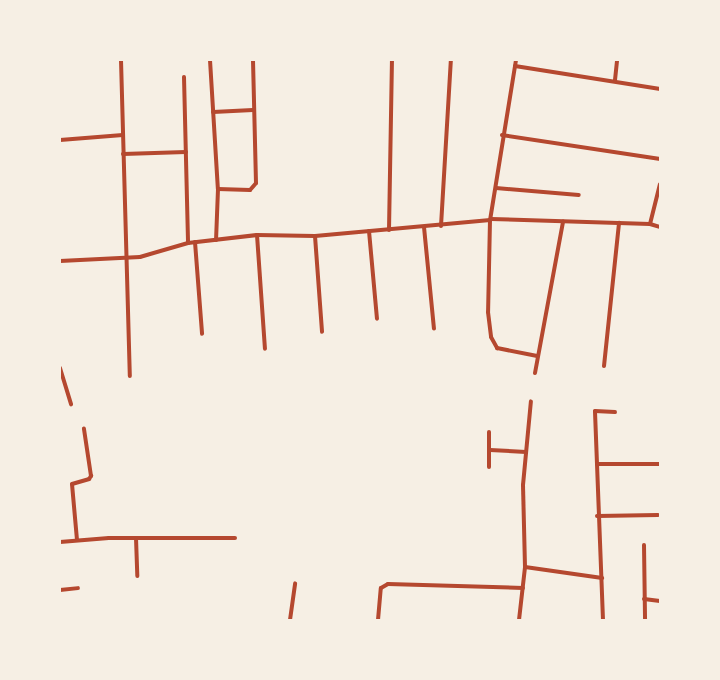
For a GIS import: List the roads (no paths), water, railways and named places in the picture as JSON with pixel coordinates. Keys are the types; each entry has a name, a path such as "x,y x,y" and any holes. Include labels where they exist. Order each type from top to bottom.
{"street":[{"path":"121,60 125,258 130,376"},
{"path":"210,60 218,189 216,240"},
{"path":"218,189 250,190 256,184 253,60"},
{"path":"389,230 392,60"},
{"path":"441,226 451,60"},
{"path":"516,60 502,135 496,188 490,219 491,337 497,348 537,356"},
{"path":"615,80 617,60"},
{"path":"515,66 615,80 660,89"},
{"path":"184,78 188,243"},
{"path":"213,112 253,110"},
{"path":"60,140 123,135"},
{"path":"502,135 660,159"},
{"path":"123,154 186,152"},
{"path":"650,224 660,184"},
{"path":"496,188 579,195"},
{"path":"60,261 125,258 188,243 257,235 315,236 441,226 490,219 650,224 660,227"},
{"path":"535,374 563,222"},
{"path":"604,366 619,223"},
{"path":"424,227 434,329"},
{"path":"369,231 377,319"},
{"path":"257,235 265,349"},
{"path":"315,236 322,332"},
{"path":"195,242 202,334"},
{"path":"60,368 71,404"},
{"path":"519,620 525,568 523,485 530,401"},
{"path":"603,620 597,516 595,411 615,412"},
{"path":"77,540 72,484 89,479 91,476 84,429"},
{"path":"489,432 489,467"},
{"path":"490,450 526,452"},
{"path":"597,464 660,464"},
{"path":"597,516 658,515"},
{"path":"136,538 137,576"},
{"path":"60,542 136,538 235,538"},
{"path":"644,545 645,620"},
{"path":"525,568 602,578"},
{"path":"290,620 295,583"},
{"path":"378,620 381,588 388,584 523,588"},
{"path":"60,590 78,588"},
{"path":"644,599 660,601"}]}
